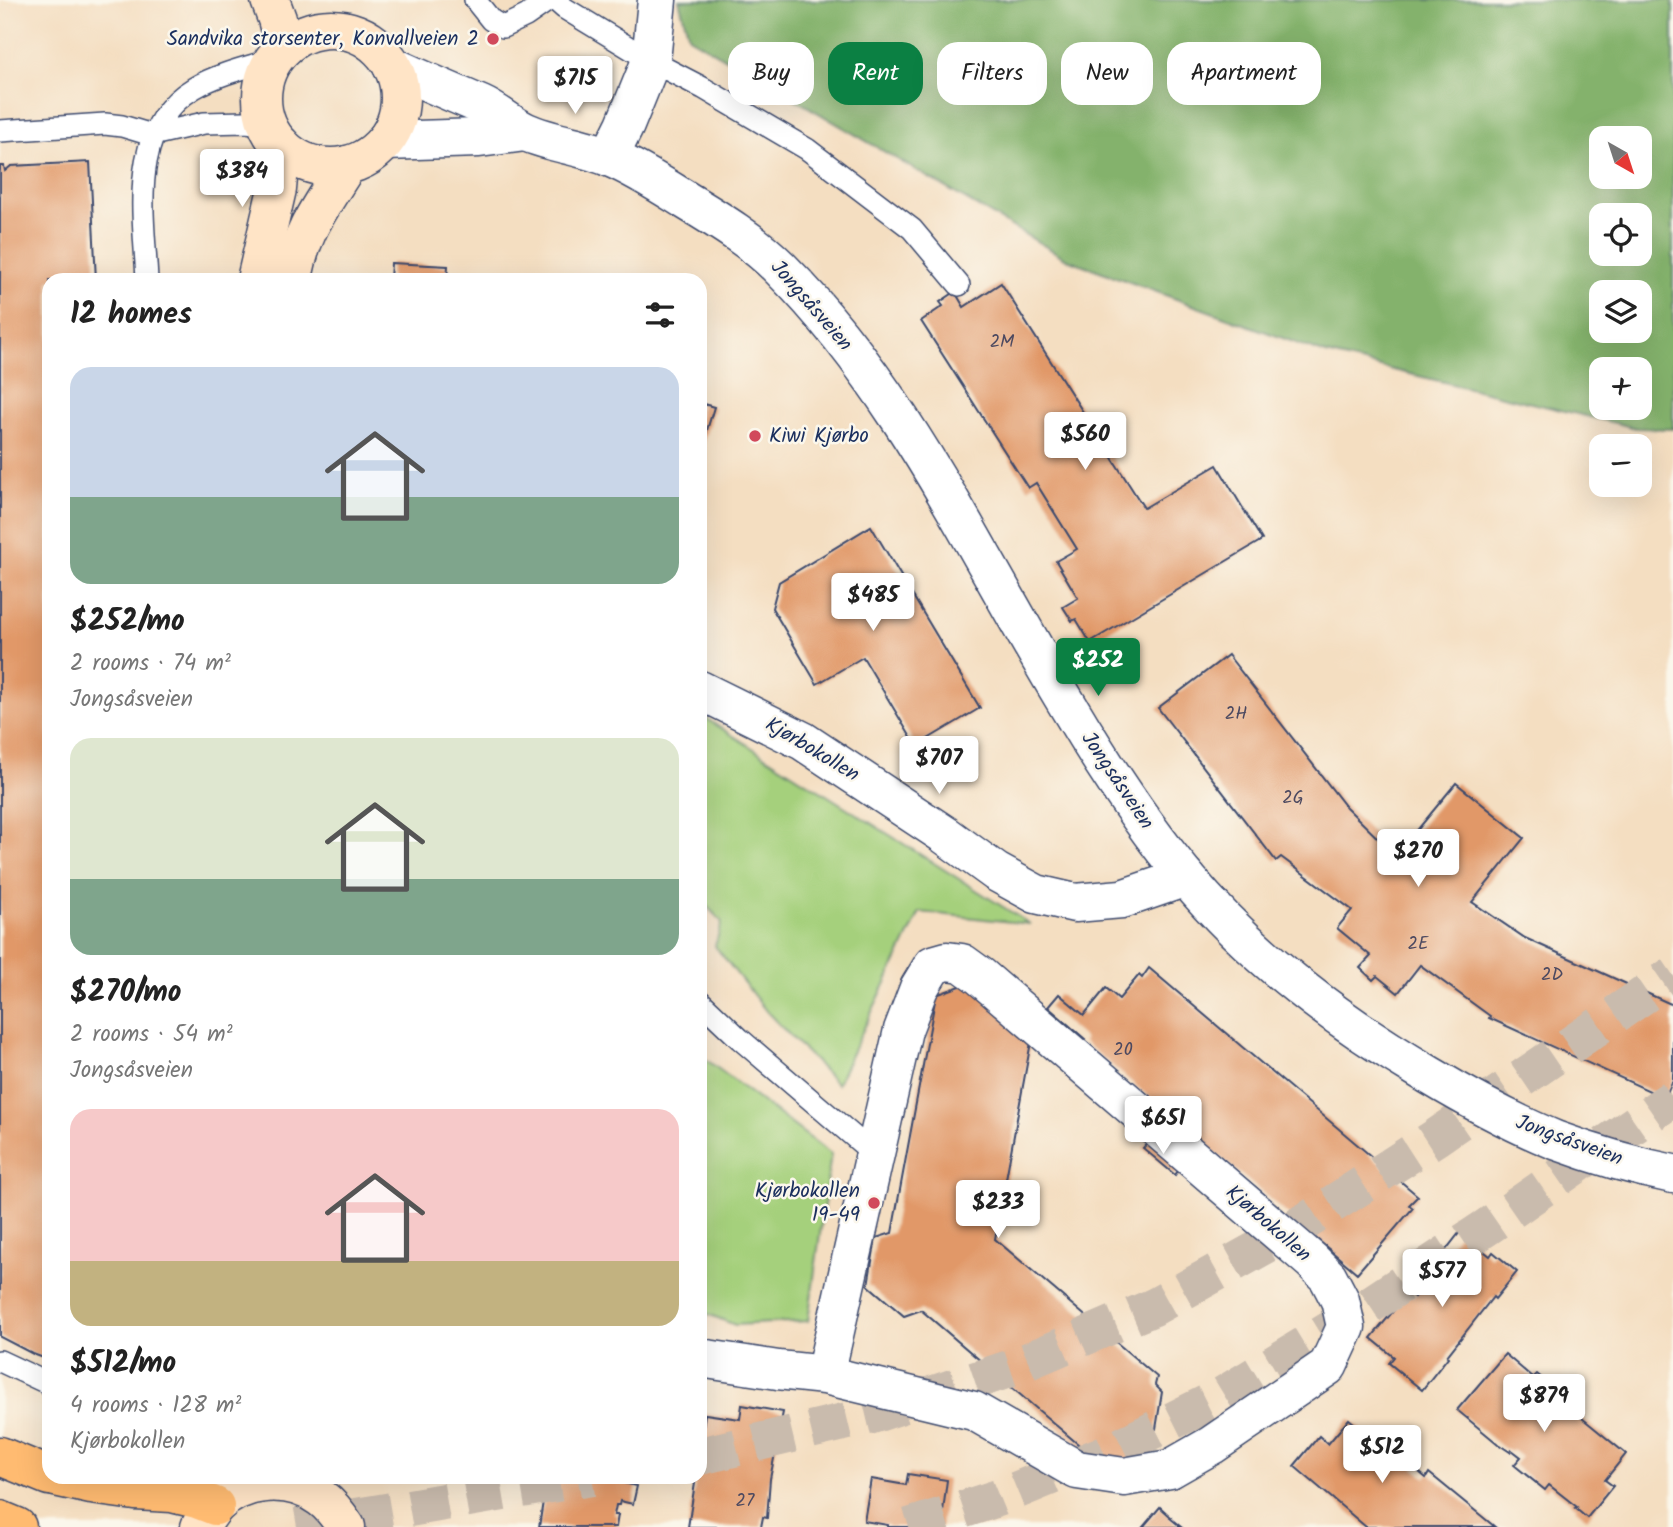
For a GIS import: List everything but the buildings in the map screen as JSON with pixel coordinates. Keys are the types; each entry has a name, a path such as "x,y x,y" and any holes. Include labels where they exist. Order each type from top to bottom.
{"highway":[{"path":"0,1456 42,1473"},
{"path":"86,1484 172,1493 216,1502"},
{"path":"0,1520 17,1527"}],"main road":[{"path":"270,0 278,19 279,53"},
{"path":"332,15 383,52 393,66 399,84 400,104 395,124 375,152 347,165 323,166 312,164 290,153 274,135 263,111 262,97 264,83 279,53 297,38 327,29 332,15"},
{"path":"258,273 277,189 274,135"},
{"path":"294,273 305,233 317,209 347,165"},
{"path":"216,1502 245,1487 258,1484"},
{"path":"308,1484 331,1506 345,1527"}],"street":[{"path":"609,157 651,61 657,0"},
{"name":"Jongsåsveien","path":"393,66 461,98 485,106 525,132 609,157 658,183 728,227 761,251 790,279 837,333 914,438 1068,707 1151,832 1186,877 1241,936 1303,991 1407,1062 1477,1103 1553,1139 1607,1157 1673,1174"},
{"name":"Jongsåsveien","path":"385,141 479,138 525,132"},
{"name":"Kjørbokollen","path":"707,693 803,741 996,872 1036,894 1074,904 1122,899 1186,877"},
{"name":"Kjørbokollen","path":"707,1359 825,1375 974,1411 1076,1470 1124,1477 1170,1469 1212,1445 1328,1366 1346,1327 1340,1300 1328,1277 1312,1261 990,984 962,963 947,961 933,965 919,988 903,1030 825,1375"}],"lane":[{"path":"475,0 491,20 503,27 526,16 549,0"},
{"path":"555,0 651,61 807,149 912,229 958,285"},
{"path":"148,273 144,173 152,135 167,110 192,89 279,53"},
{"path":"0,131 105,124 152,135 204,123 246,122 274,135"},
{"path":"707,1008 874,1154"},
{"path":"0,1361 42,1381"}],"green space":[{"path":"679,0 1673,0 1673,429 1636,428 1602,420 1652,420 1652,357 1589,357 1589,417 1326,354 1067,259 805,105 814,105 814,42 728,42 728,60 689,37"},
{"path":"707,719 1030,924 920,912 837,1084 767,1012 715,946 722,922 707,906"},
{"path":"707,1060 831,1154 808,1321 735,1325 707,1314"}],"tunnel":[{"path":"707,1454 869,1416 1012,1368 1154,1307 1291,1231 1435,1138 1673,975"},
{"path":"909,1527 998,1498 1112,1451 1220,1397 1361,1311 1673,1098"},
{"path":"297,1527 551,1484"}],"place":[{"name":"Sandvika storsenter, Konvallveien 2","path":"493,39"},
{"name":"Kiwi Kjørbo","path":"755,436"},
{"name":"Kjørbokollen 19-49","path":"874,1203"}]}
